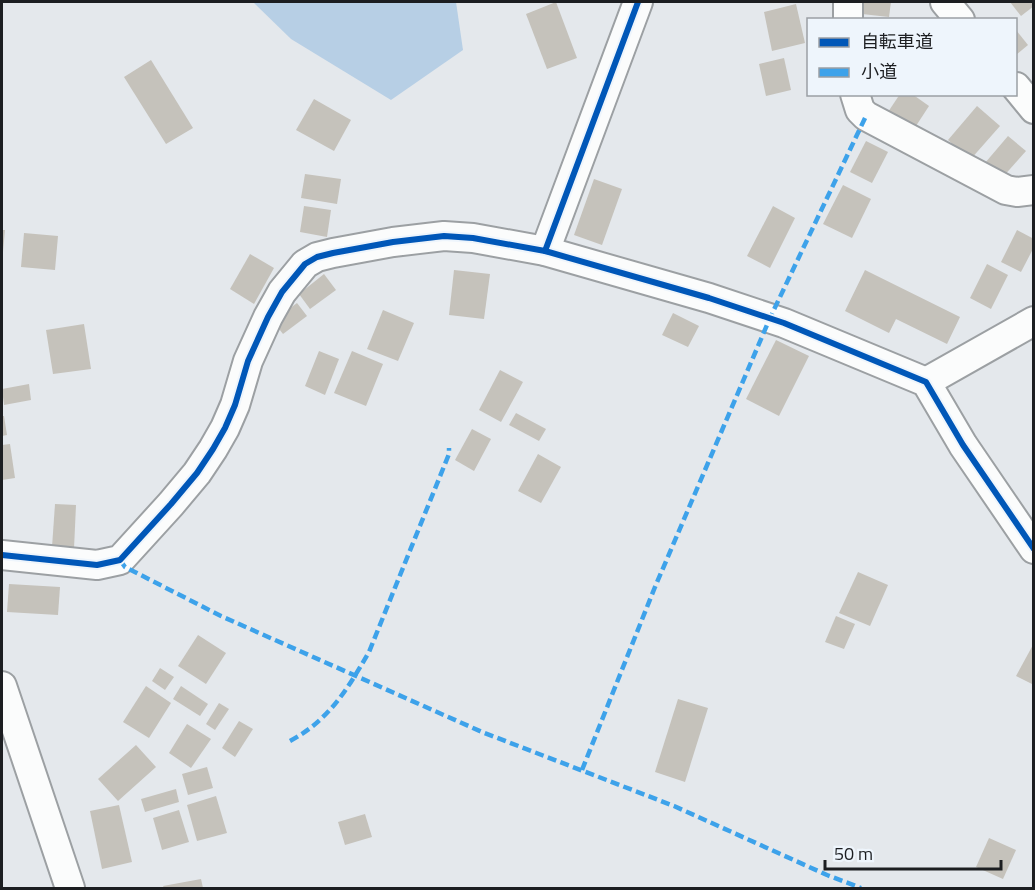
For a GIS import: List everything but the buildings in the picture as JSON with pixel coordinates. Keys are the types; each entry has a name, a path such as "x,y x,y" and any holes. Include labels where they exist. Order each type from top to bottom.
{"street":[{"path":"545,251 638,2"},
{"path":"848,2 848,18"},
{"path":"945,2 958,18"},
{"path":"1017,88 1034,109"},
{"path":"856,96 860,110 866,116 1006,190 1017,192 1034,190"},
{"path":"2,555 97,565 120,560 171,504 213,449 235,405 249,361 268,317 293,277 305,264 317,257 393,242 444,236 473,238 545,251 631,275 770,318 926,382 963,445 1034,549"},
{"path":"926,382 1034,321"},
{"path":"2,686 70,888"}],"shaded area":[{"path":"253,2 456,2 463,50 391,100 291,39"}],"marked path":[{"path":"582,770 655,587 770,318 866,116"},
{"path":"290,741 316,724 336,703 369,652 449,454 449,448"},
{"path":"120,560 125,567 221,616 482,732 674,806 861,888"}],"cycle path":[{"path":"545,251 638,2"},
{"path":"2,555 97,565 120,560 197,473 213,449 235,405 248,361 268,317 282,292 305,264 317,257 333,253 444,236 473,238 545,251 709,298 784,323 926,382 963,445 1034,549"}]}
